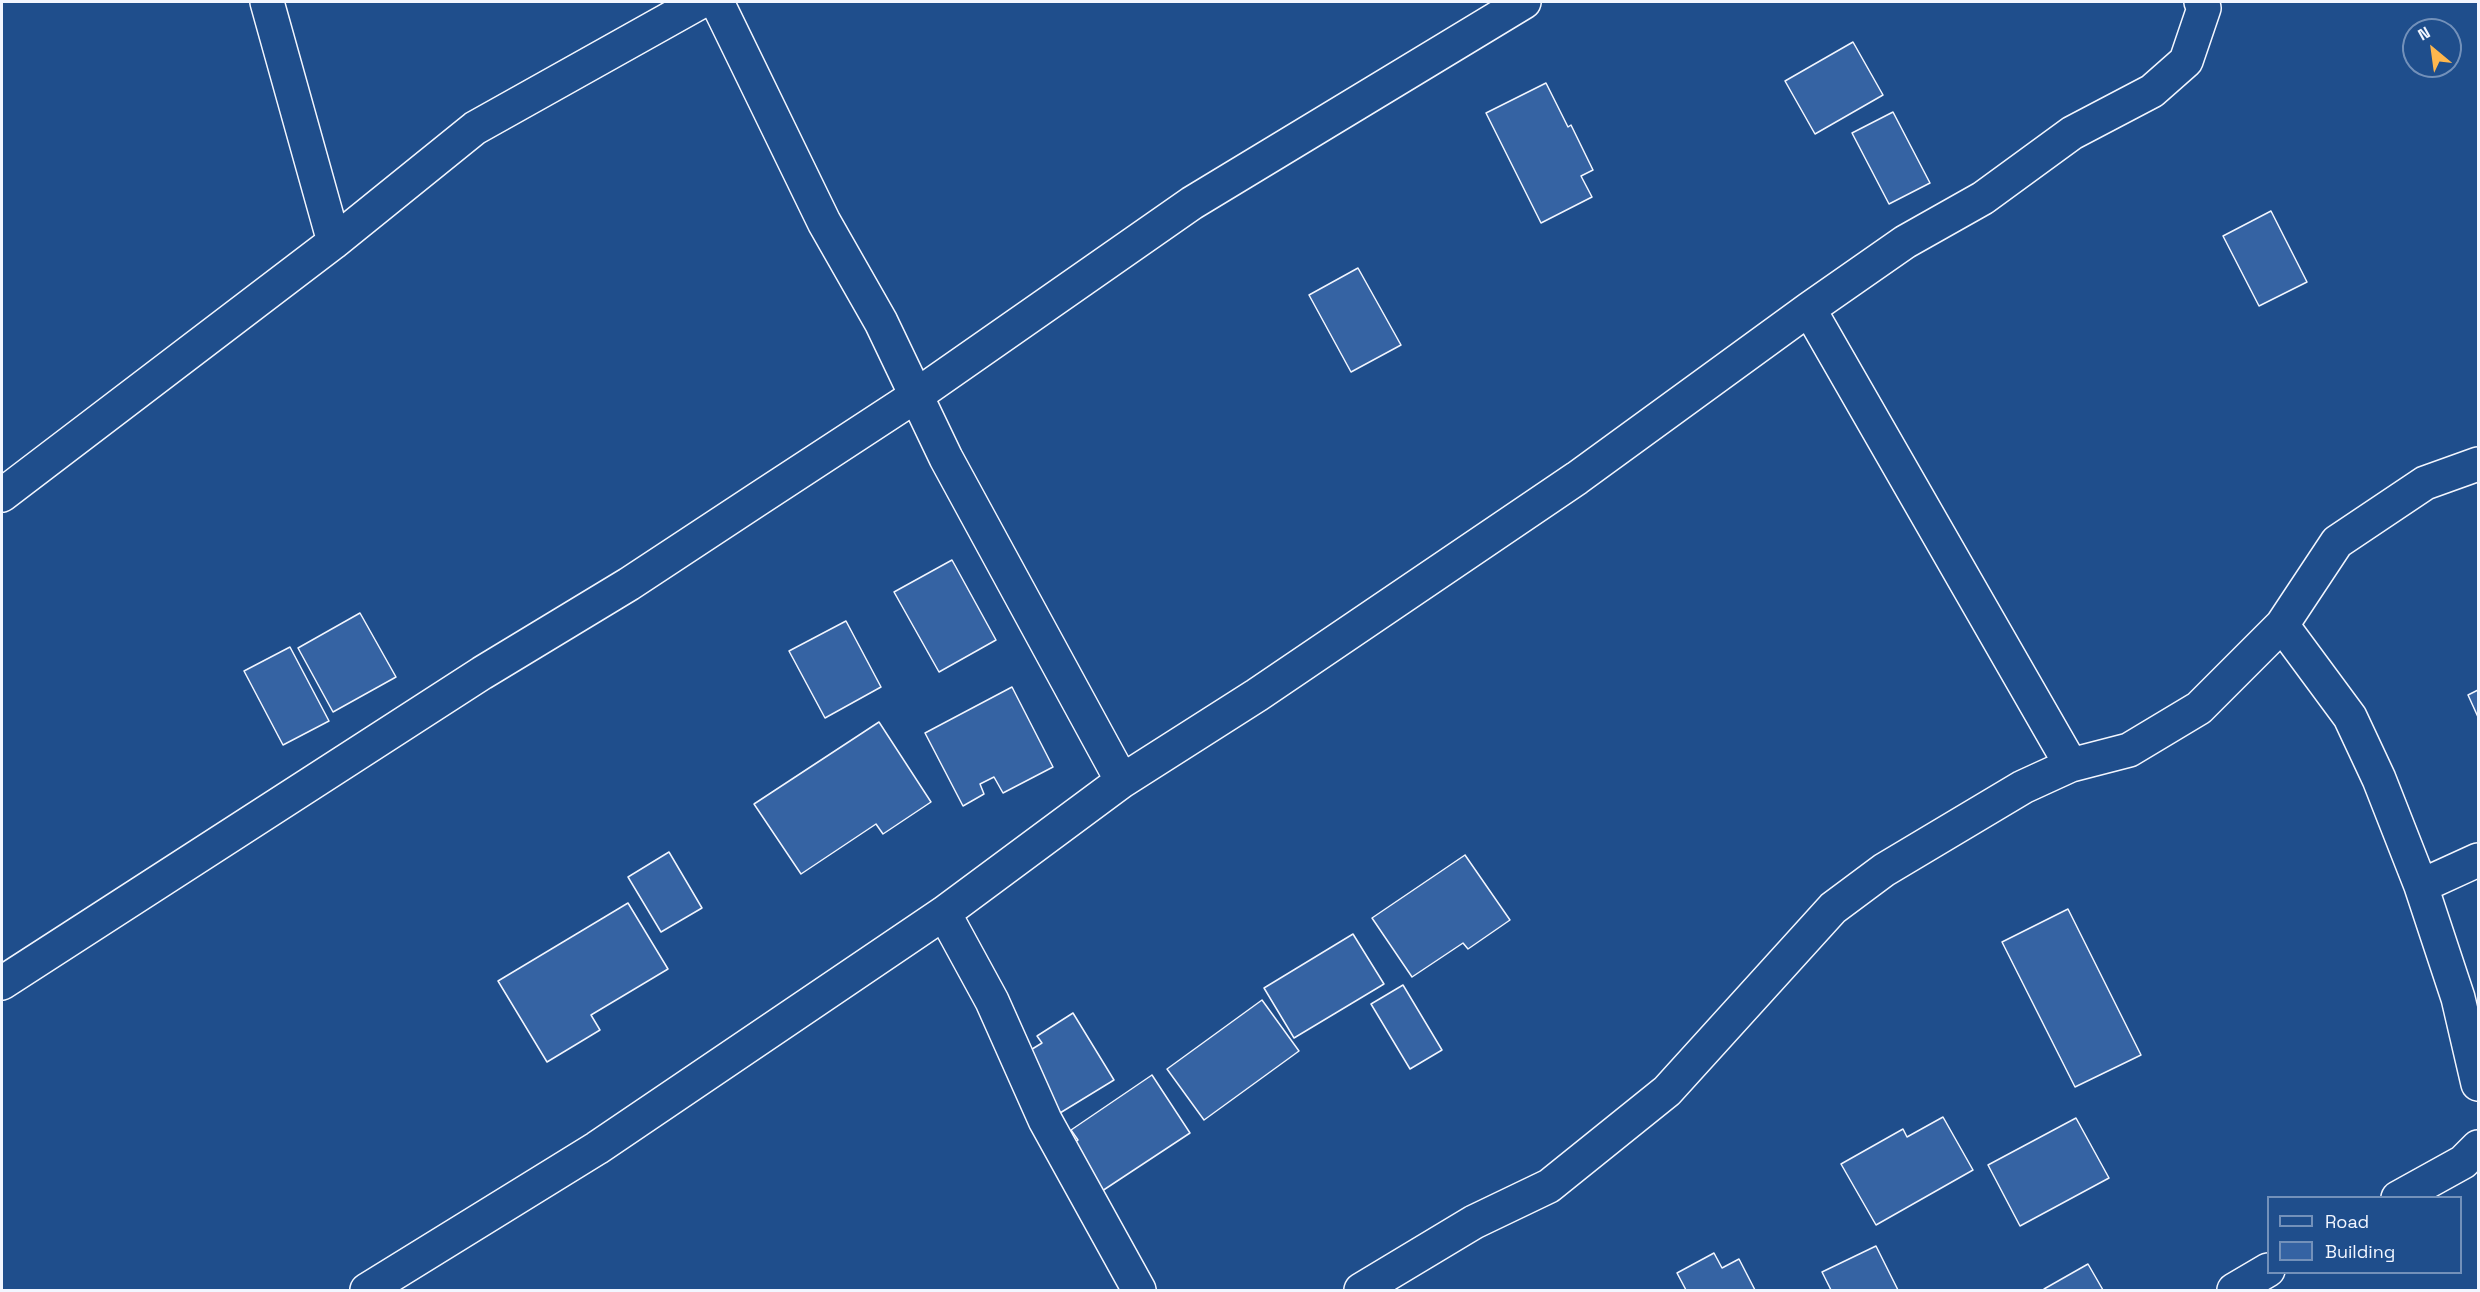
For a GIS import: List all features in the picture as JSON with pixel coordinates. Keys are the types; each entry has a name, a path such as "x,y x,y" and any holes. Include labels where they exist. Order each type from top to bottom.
{"street":[{"path":"267,2 334,242"},
{"path":"2,495 334,242 475,128 700,2"},
{"path":"717,2 824,222 881,322 946,458 1122,781"},
{"path":"2,983 482,673 629,584 917,395 1192,203 1524,2"},
{"path":"367,1290 597,1148 944,913 1122,781 1257,695 1568,484 1905,242 1983,198 2072,133 2152,91 2186,61 2207,4"},
{"path":"1809,309 2071,765"},
{"path":"1360,1290 1474,1222 1549,1186 1667,1090 1833,908 1894,864 2023,787 2071,765 2129,750 2199,708 2282,626 2337,542 2425,483 2478,465"},
{"path":"2282,626 2350,717 2379,779 2421,886 2458,999 2478,1084"},
{"path":"2421,886 2478,860"},
{"path":"944,913 992,1001 1045,1120 1139,1290"},
{"path":"2400,1196 2463,1162 2478,1147"},
{"path":"2234,1290 2267,1271"}],"building":[{"path":"1853,42 1883,95 1815,134 1785,81"},
{"path":"1546,83 1568,127 1571,125 1593,170 1581,176 1592,197 1541,223 1486,113"},
{"path":"1893,112 1930,183 1889,204 1852,133"},
{"path":"2271,211 2307,282 2259,306 2223,236"},
{"path":"1358,268 1401,345 1351,372 1309,295"},
{"path":"952,560 996,640 939,672 894,592"},
{"path":"360,613 396,677 333,712 298,648"},
{"path":"846,621 881,687 825,718 789,651"},
{"path":"290,647 329,721 283,745 244,671"},
{"path":"1012,687 1053,767 1003,793 994,777 980,784 984,794 963,806 925,733"},
{"path":"2478,690 2478,717 2468,695"},
{"path":"879,722 931,802 883,834 876,824 801,874 754,804"},
{"path":"669,852 702,908 661,932 628,877"},
{"path":"1465,855 1510,920 1468,949 1463,943 1412,977 1372,918"},
{"path":"628,903 668,969 591,1015 600,1030 547,1062 498,981"},
{"path":"2068,909 2141,1055 2075,1087 2002,942"},
{"path":"1353,934 1384,984 1294,1038 1264,988"},
{"path":"1403,985 1442,1050 1410,1069 1371,1004"},
{"path":"1262,1000 1299,1051 1204,1120 1167,1069"},
{"path":"1073,1013 1114,1080 1060,1113 1024,1054 1042,1043 1037,1036"},
{"path":"1152,1075 1190,1133 1099,1193 1068,1146 1078,1140 1071,1130"},
{"path":"1943,1117 1973,1170 1876,1225 1841,1164 1903,1129 1907,1137"},
{"path":"2076,1118 2109,1178 2020,1226 1988,1165"},
{"path":"1876,1246 1898,1290 1831,1290 1822,1272"},
{"path":"1714,1253 1722,1268 1739,1259 1755,1290 1686,1290 1677,1273"},
{"path":"2088,1264 2103,1290 2044,1289"}]}
